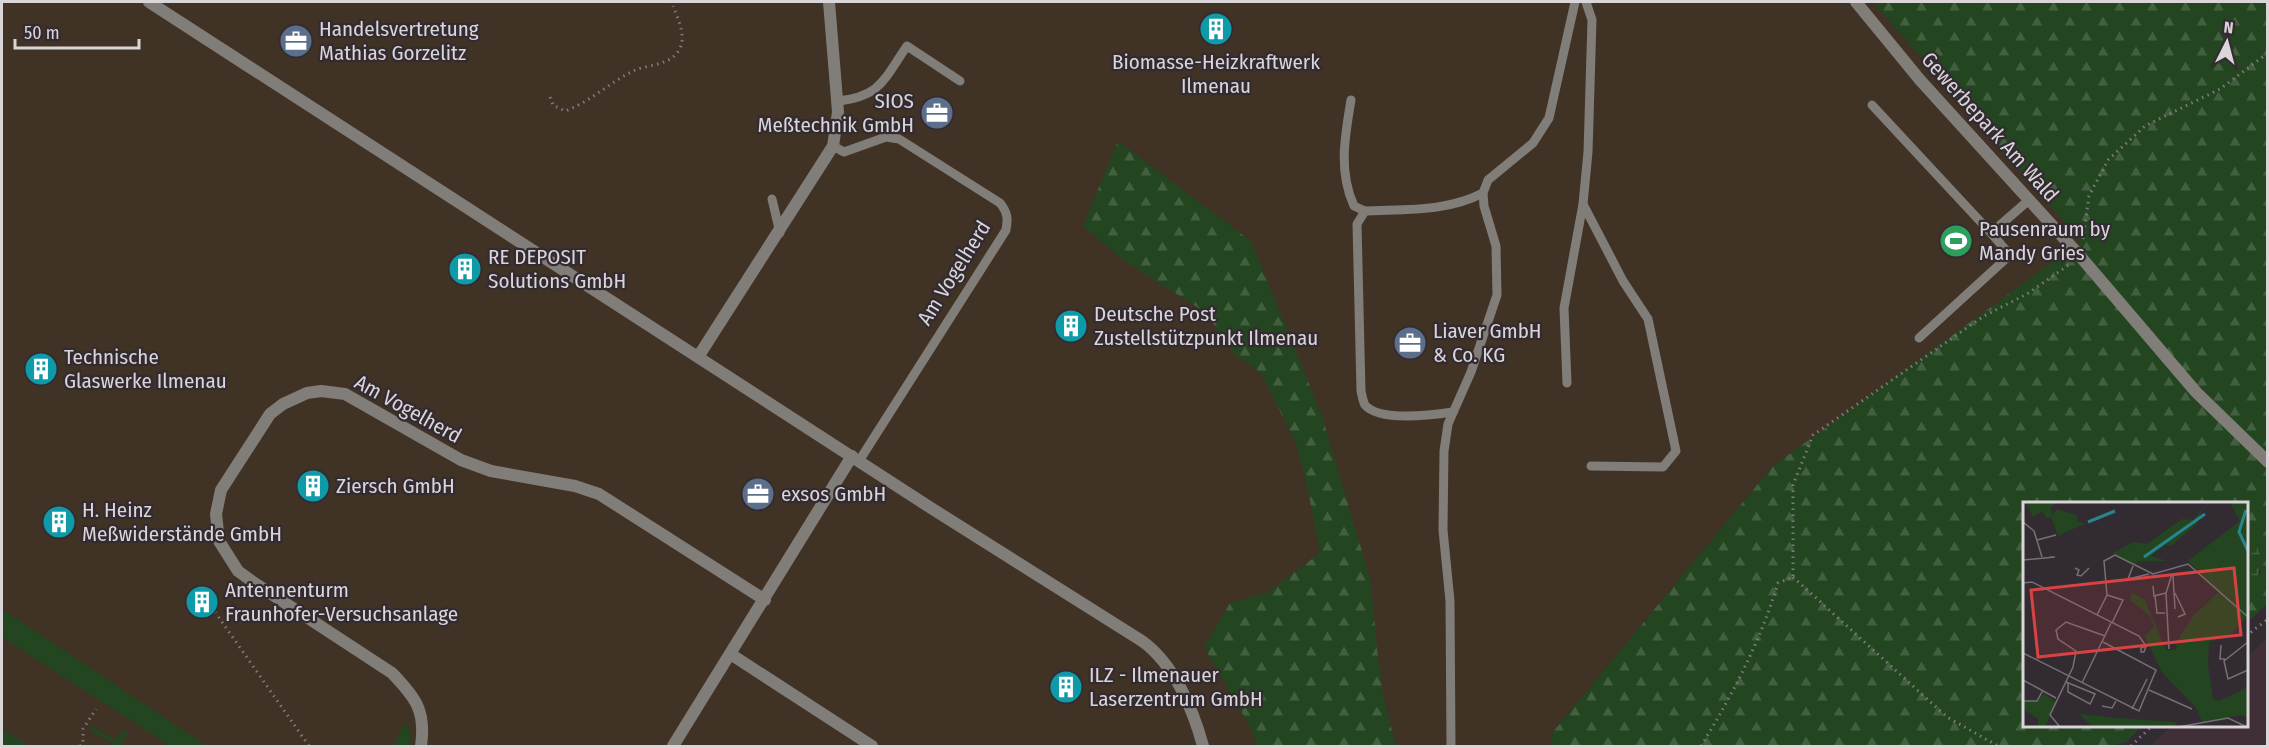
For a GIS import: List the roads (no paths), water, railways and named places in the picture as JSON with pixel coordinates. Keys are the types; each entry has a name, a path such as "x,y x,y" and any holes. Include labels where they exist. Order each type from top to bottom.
{"street":[{"path":"149,2 1156,651 1169,668 1196,722 1203,747"},
{"path":"698,357 780,233 833,146 837,101 829,2"},
{"name":"Gewerbepark Am Wald","path":"1856,2 1920,80 2080,256 2196,392 2268,462"},
{"name":"Am Vogelherd","path":"421,747 424,728 420,710 407,688 392,673 245,577 231,562 219,541 216,529 217,504 230,474 270,414 296,396 321,391 345,394 461,460 491,471 575,486 599,494 765,600"},
{"name":"Am Vogelherd","path":"673,747 856,458"},
{"path":"732,655 872,747"}],"lane":[{"path":"1451,747 1450,601 1443,530 1444,451 1453,412 1471,372 1497,295 1496,246 1484,206 1483,193 1488,180 1533,143 1549,118 1575,2"},
{"path":"1567,383 1564,308 1582,204 1588,152 1592,20 1586,2"},
{"path":"837,101 857,99 876,91 907,45 960,81"},
{"path":"1351,100 1343,153 1345,179 1354,206 1365,211 1440,208 1464,202 1483,193"},
{"path":"1872,105 2010,255 1919,338"},
{"name":"Am Vogelherd","path":"833,146 844,152 886,137 899,140 1000,204 1006,211 1008,220 1006,230 856,458"},
{"path":"772,199 780,233"},
{"path":"1991,233 2029,200"},
{"path":"1582,204 1623,281 1648,319 1676,451 1663,466 1590,466"},
{"path":"1365,211 1357,224 1361,391 1365,405 1378,413 1401,416 1453,412"}],"place":[{"name":"Biomasse-Heizkraftwerk Ilmenau","path":"1216,29"},
{"name":"Handelsvertretung Mathias Gorzelitz","path":"296,41"},
{"name":"SIOS Meßtechnik GmbH","path":"937,113"},
{"name":"Pausenraum by Mandy Gries","path":"1956,241"},
{"name":"RE DEPOSIT Solutions GmbH","path":"465,269"},
{"name":"Deutsche Post Zustellstützpunkt Ilmenau","path":"1071,326"},
{"name":"Liaver GmbH & Co. KG","path":"1410,343"},
{"name":"Technische Glaswerke Ilmenau","path":"41,369"},
{"name":"Ziersch GmbH","path":"313,486"},
{"name":"exsos GmbH","path":"758,494"},
{"name":"H. Heinz Meßwiderstände GmbH","path":"59,522"},
{"name":"Antennenturm Fraunhofer-Versuchsanlage","path":"202,602"},
{"name":"ILZ - Ilmenauer Laserzentrum GmbH","path":"1066,687"}]}
